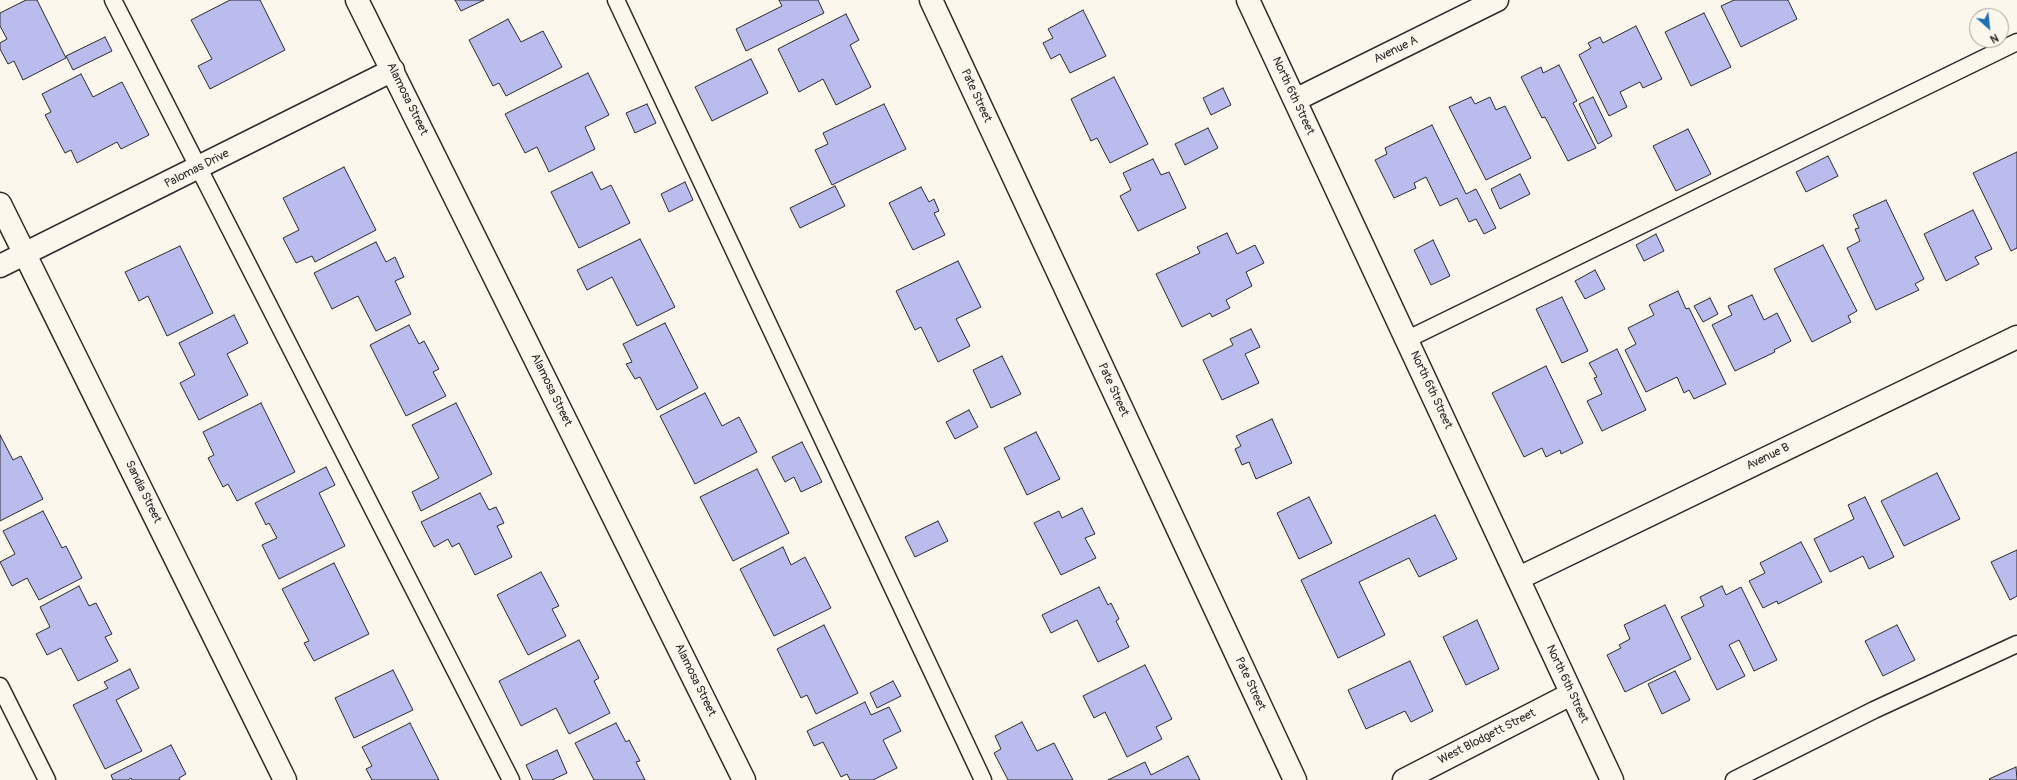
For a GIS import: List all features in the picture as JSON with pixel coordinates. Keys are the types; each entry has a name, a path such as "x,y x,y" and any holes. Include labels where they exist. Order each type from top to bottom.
{"street":[{"name":"Alamosa Street","path":"357,0 744,780"},
{"name":"Pate Street","path":"931,0 1295,780"},
{"name":"North 6th Street","path":"1248,0 1408,339 1612,780"},
{"name":"Avenue A","path":"1295,100 1497,0"},
{"name":"Palomas Drive","path":"0,266 200,168 393,70"},
{"name":"Sandia Street","path":"0,204 286,780"},
{"name":"Avenue B","path":"1519,578 2017,337"},
{"name":"West Blodgett Street","path":"1404,780 1571,694"}],"lane":[{"path":"113,0 511,780"},
{"path":"616,0 982,780"},
{"path":"1408,339 2017,42"},
{"path":"1734,780 1874,710 2017,644"},
{"path":"0,686 47,780"}],"building":[{"path":"26,0 37,0 66,58 23,80 14,61 8,64 0,49 0,43 7,39 0,26 0,13"},
{"path":"230,0 260,0 285,50 210,89 198,66 212,59 191,20"},
{"path":"455,0 484,0 461,11"},
{"path":"779,0 818,0 824,13 746,51 736,29 782,6"},
{"path":"1734,0 1788,0 1797,19 1741,47 1721,6"},
{"path":"1083,10 1106,56 1070,73 1060,54 1051,59 1043,43 1053,38 1048,29"},
{"path":"1704,13 1731,67 1691,86 1665,32"},
{"path":"846,14 859,40 850,45 871,87 836,105 823,79 799,92 778,49"},
{"path":"508,19 521,42 543,31 562,67 506,96 499,83 493,86 469,40"},
{"path":"1636,26 1662,79 1643,88 1640,82 1620,92 1627,107 1609,116 1579,55 1591,48 1588,43 1600,37 1603,43"},
{"path":"105,37 112,51 73,70 66,56"},
{"path":"751,59 768,93 712,121 695,87"},
{"path":"1559,65 1577,101 1573,103 1596,148 1568,161 1545,117 1542,118 1521,77 1541,67 1543,73"},
{"path":"588,73 609,115 585,127 595,149 549,172 537,147 525,153 505,114"},
{"path":"81,74 93,97 122,82 149,135 121,149 117,142 77,163 71,150 65,153 45,115 51,112 42,94"},
{"path":"1114,77 1148,144 1110,163 1097,138 1091,141 1071,99"},
{"path":"1223,88 1231,105 1211,115 1203,98"},
{"path":"1471,97 1475,104 1490,97 1496,110 1505,106 1531,158 1486,180 1449,107"},
{"path":"1593,97 1612,136 1598,144 1579,104"},
{"path":"647,104 656,123 635,133 626,113"},
{"path":"884,104 906,149 832,185 815,150 828,144 823,133"},
{"path":"1432,125 1466,194 1476,189 1496,228 1484,234 1476,219 1469,222 1457,198 1440,206 1426,177 1414,183 1416,188 1394,198 1375,160 1387,154 1385,148"},
{"path":"1208,128 1218,148 1185,165 1175,144"},
{"path":"1688,129 1711,174 1676,191 1653,146"},
{"path":"2017,152 2017,248 2011,251 1973,173"},
{"path":"1828,156 1838,176 1806,192 1796,172"},
{"path":"1153,159 1161,175 1169,172 1186,208 1138,231 1120,196 1131,190 1123,173"},
{"path":"344,167 376,230 315,262 312,256 296,263 283,238 299,230 283,198"},
{"path":"592,172 601,190 611,185 630,223 579,248 551,192"},
{"path":"1520,174 1530,194 1500,209 1491,189"},
{"path":"685,182 693,200 669,212 661,194"},
{"path":"835,186 845,206 800,228 790,208"},
{"path":"921,187 929,202 934,199 939,211 934,213 945,235 913,250 889,203"},
{"path":"1886,200 1924,279 1915,284 1919,290 1876,310 1847,248 1860,241 1855,229 1859,228 1853,215"},
{"path":"1973,210 1992,249 1975,257 1979,264 1946,281 1924,234"},
{"path":"1227,233 1237,254 1255,245 1264,263 1246,272 1252,286 1226,300 1230,308 1212,317 1210,313 1182,327 1156,274 1200,253 1197,247"},
{"path":"1656,234 1664,251 1644,261 1636,245"},
{"path":"640,239 675,307 637,326 612,277 587,290 577,270"},
{"path":"1433,240 1450,276 1431,285 1414,250"},
{"path":"376,242 386,262 395,257 404,277 395,281 411,314 376,331 358,296 332,309 314,273"},
{"path":"1823,245 1857,311 1848,316 1851,322 1812,342 1774,269"},
{"path":"180,246 213,313 167,336 148,296 139,301 125,272"},
{"path":"958,261 981,307 956,319 970,346 938,362 921,327 915,330 896,291"},
{"path":"1595,270 1605,289 1585,299 1575,281"},
{"path":"1678,291 1686,309 1689,308 1726,384 1694,399 1689,390 1684,393 1677,377 1646,392 1625,350 1636,344 1628,328 1654,315 1649,305"},
{"path":"1752,295 1764,320 1777,313 1791,341 1774,350 1775,352 1735,371 1712,325 1732,315 1728,306"},
{"path":"1562,297 1588,351 1562,363 1536,309"},
{"path":"1710,298 1718,314 1703,322 1694,306"},
{"path":"234,315 248,343 227,354 248,395 199,420 180,383 195,375 179,343"},
{"path":"665,323 698,388 657,410 640,377 635,379 626,364 632,362 623,344"},
{"path":"409,325 419,344 424,341 439,369 433,372 446,396 406,416 370,345"},
{"path":"1251,329 1260,347 1245,354 1259,383 1222,400 1203,360 1233,345 1230,339"},
{"path":"1617,349 1646,410 1602,431 1587,401 1602,394 1594,378 1597,377 1589,363"},
{"path":"1002,356 1021,394 991,408 973,370"},
{"path":"1546,366 1583,443 1561,454 1560,450 1546,457 1542,448 1524,457 1492,393"},
{"path":"705,393 722,426 739,417 757,452 695,484 660,416"},
{"path":"261,403 295,472 237,501 228,484 223,487 208,458 214,455 203,432"},
{"path":"456,403 492,474 421,511 412,492 439,478 412,425"},
{"path":"969,410 978,427 955,439 946,422"},
{"path":"1272,419 1292,463 1256,479 1249,462 1242,465 1235,449 1241,446 1236,436"},
{"path":"1036,432 1060,479 1027,495 1004,448"},
{"path":"0,435 13,460 21,456 43,499 0,521"},
{"path":"802,442 822,482 801,492 794,477 785,482 772,457"},
{"path":"326,467 335,485 319,493 345,546 279,579 262,545 277,538 269,523 266,525 255,503"},
{"path":"757,469 789,533 733,561 700,497"},
{"path":"1937,473 1960,519 1904,546 1881,501"},
{"path":"480,493 489,510 496,507 504,523 497,526 512,557 475,575 459,543 452,547 448,539 434,547 421,522"},
{"path":"1309,497 1332,543 1299,559 1277,513"},
{"path":"1865,497 1894,557 1869,569 1863,556 1830,572 1814,539 1854,519 1848,505"},
{"path":"1082,508 1095,534 1085,538 1096,558 1061,575 1034,523 1059,511 1062,518"},
{"path":"43,511 62,548 66,546 82,578 39,600 27,578 12,586 0,562 15,554 3,531"},
{"path":"1435,515 1457,559 1419,577 1409,558 1359,582 1385,635 1338,658 1301,580"},
{"path":"938,521 948,541 915,557 905,537"},
{"path":"1801,542 1822,582 1778,604 1777,601 1763,608 1749,581 1765,573 1760,563"},
{"path":"783,547 791,565 805,557 831,608 774,636 740,569"},
{"path":"2017,550 2017,596 2010,600 1991,562"},
{"path":"334,563 369,634 314,661 304,643 309,641 282,589"},
{"path":"541,572 559,606 552,609 566,636 528,655 497,595"},
{"path":"79,586 89,606 96,603 112,634 105,637 118,661 78,681 61,648 47,655 36,634 50,627 40,607"},
{"path":"1722,586 1726,595 1741,587 1777,660 1754,671 1739,640 1729,645 1745,676 1717,690 1681,617 1704,606 1700,597"},
{"path":"1099,587 1108,605 1111,603 1119,619 1116,621 1129,647 1098,662 1077,620 1051,633 1042,615"},
{"path":"1665,605 1691,659 1625,692 1607,655 1621,648 1619,645 1630,639 1624,625"},
{"path":"1477,620 1499,669 1466,685 1443,637"},
{"path":"824,625 858,693 816,714 807,695 801,698 777,649"},
{"path":"1897,625 1915,660 1883,676 1865,641"},
{"path":"579,640 599,678 594,681 610,713 569,734 556,708 521,726 499,681"},
{"path":"1410,661 1433,711 1411,722 1405,711 1366,729 1348,690"},
{"path":"1145,665 1172,719 1156,727 1162,739 1127,757 1105,712 1094,718 1083,696"},
{"path":"130,669 139,688 116,700 142,751 105,769 73,705 108,688 104,682"},
{"path":"393,670 413,710 354,738 335,698"},
{"path":"1675,671 1690,700 1662,714 1648,684"},
{"path":"893,681 901,696 877,708 870,693"},
{"path":"865,702 871,715 889,707 901,731 883,740 897,768 873,780 850,780 847,774 841,777 823,742 814,746 807,731"},
{"path":"1022,722 1037,751 1054,743 1073,780 1008,780 994,753 1001,749 995,736"},
{"path":"410,723 439,780 372,780 366,769 372,766 362,747"},
{"path":"616,723 626,742 629,740 640,761 636,762 645,780 594,780 575,743"},
{"path":"171,745 186,774 179,778 180,780 132,780 131,778 128,780 113,780 111,775"},
{"path":"557,750 567,773 552,780 533,780 526,765"},
{"path":"1188,756 1200,780 1108,780 1145,762 1151,775"},
{"path":"2016,767 2017,780 1989,779"}]}
